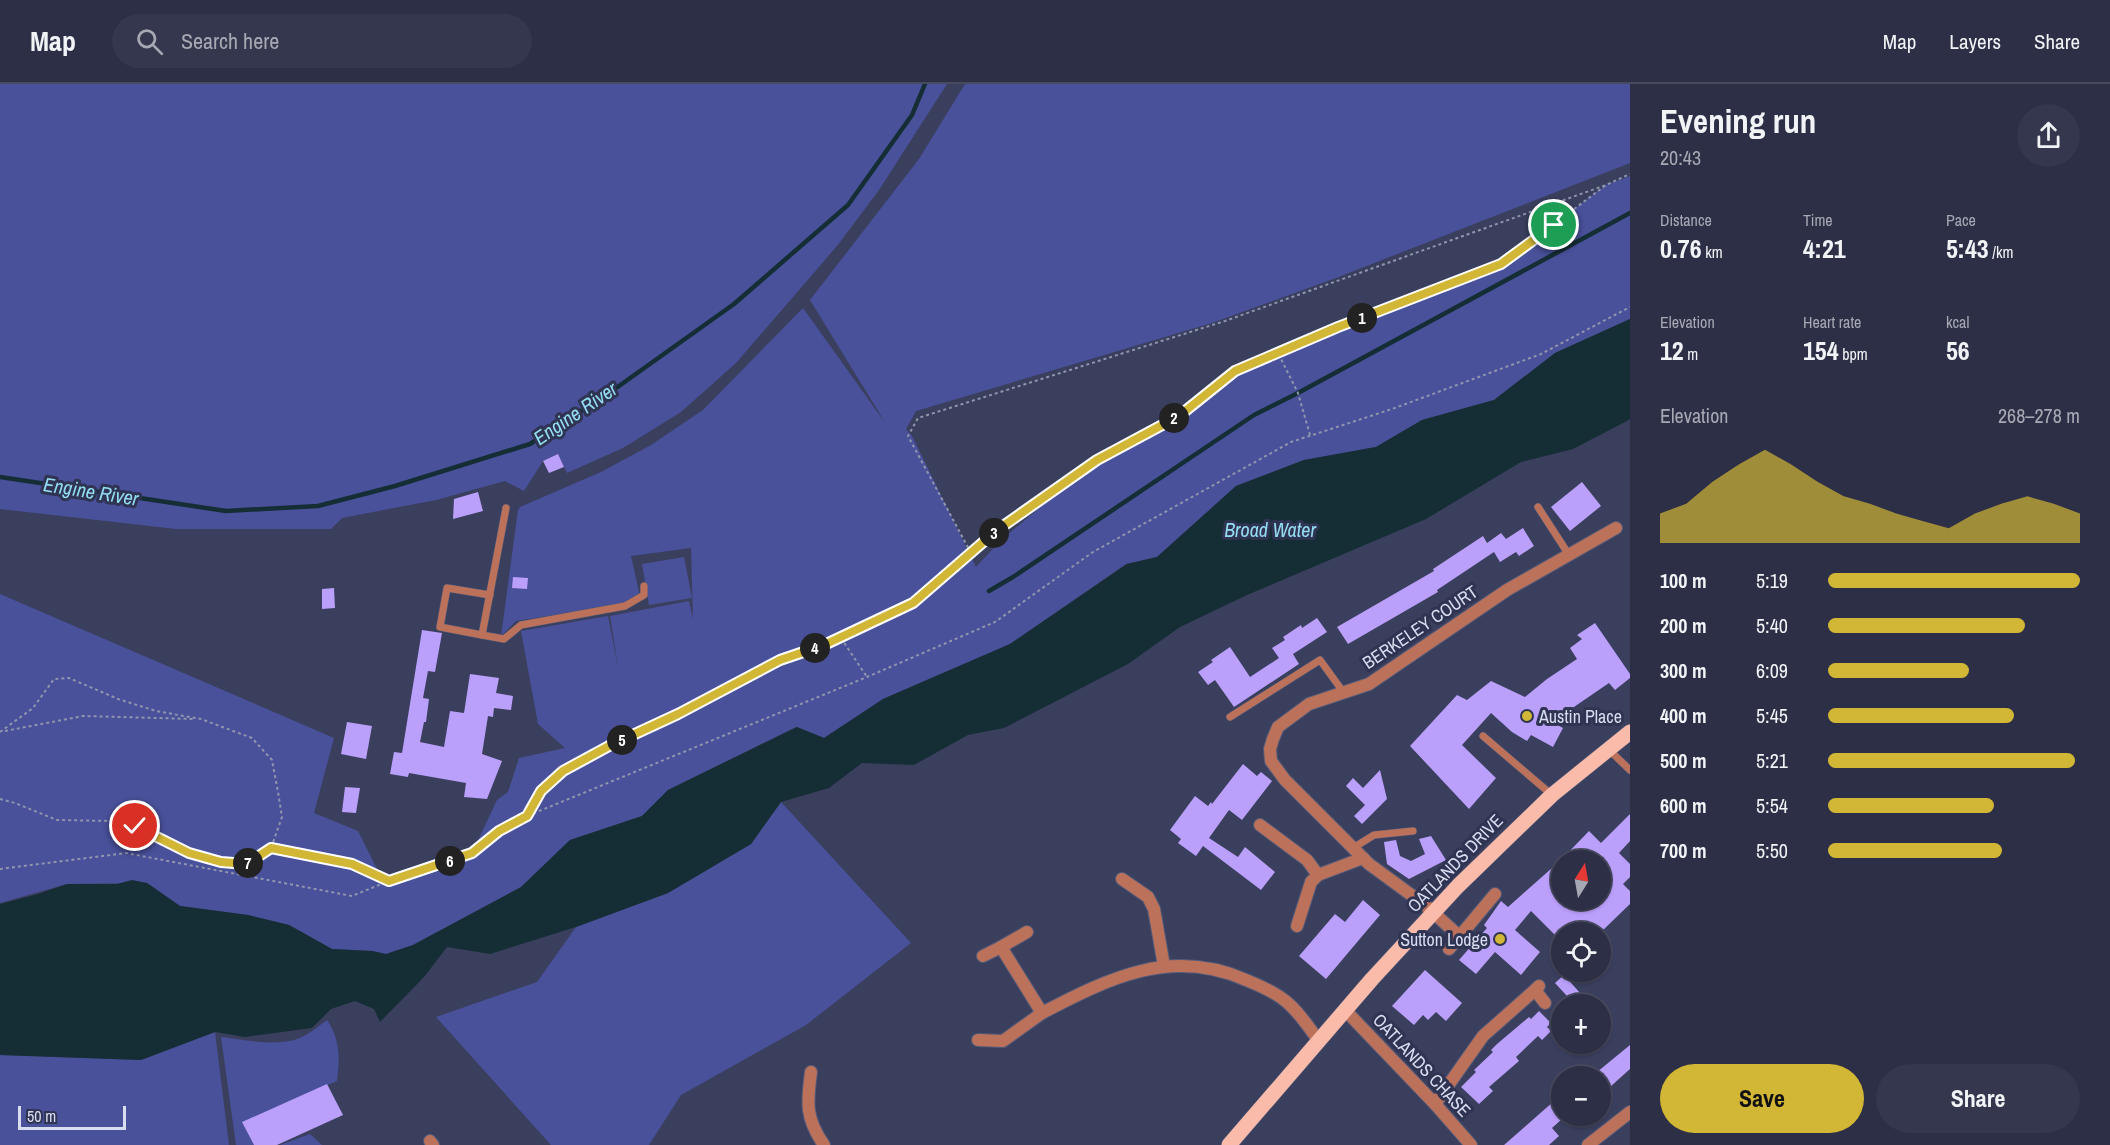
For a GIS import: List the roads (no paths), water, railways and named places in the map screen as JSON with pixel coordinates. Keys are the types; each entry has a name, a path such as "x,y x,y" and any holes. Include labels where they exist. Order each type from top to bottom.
{"main road":[{"name":"OATLANDS DRIVE","path":"1229,1145 1432,913 1552,795 1630,732"}],"street":[{"name":"BERKELEY COURT","path":"1459,936 1363,858 1285,780 1271,760 1273,739 1278,727 1309,704 1369,684 1507,590 1616,528"},
{"path":"1260,825 1307,860 1318,875"},
{"path":"1298,926 1311,882 1318,875 1363,858"},
{"path":"1122,879 1148,897 1154,909 1164,966"},
{"path":"1449,949 1495,894"},
{"path":"983,956 1027,932"},
{"path":"1000,947 1042,1013"},
{"path":"978,1040 1003,1041 1042,1013 1093,986 1131,973 1164,966 1197,966 1230,973 1262,987 1289,1004 1319,1041"},
{"path":"1435,1104 1483,1036 1537,987 1545,1003"},
{"name":"OATLANDS CHASE","path":"1345,1010 1471,1145"},
{"path":"811,1072 807,1103 816,1134 824,1145"},
{"path":"1588,1145 1630,1112"}],"lane":[{"path":"1538,507 1569,555"},
{"path":"482,635 506,508"},
{"path":"489,595 447,588 440,627 504,639 521,625 625,606 644,595 644,586"},
{"path":"1230,717 1320,660 1344,693"},
{"path":"1483,736 1552,795"},
{"path":"1608,750 1630,770"},
{"path":"1353,849 1374,835 1413,831"}],"water":[{"name":"Broad Water","path":"1630,319 1630,419 1625,422 1573,449 1521,462 1426,519 1247,595 1180,627 1128,664 1004,728 968,735 914,765 862,763 829,788 781,802 751,844 668,893 576,927 490,954 447,947 424,977 380,1022 374,1009 355,1001 331,1009 312,1028 245,1037 215,1032 141,1060 0,1055 0,904 67,884 117,884 132,880 147,883 180,906 248,915 289,925 332,949 386,954 413,945 521,887 570,840 642,816 668,790 797,727 824,738 883,699 1010,644 1127,564 1157,557 1236,486 1304,460 1376,447 1422,420 1494,400 1555,353"}],"waterway":[{"name":"Engine River","path":"0,477 226,511 318,506 395,486 530,444 612,391 734,304 848,205 912,115 925,84"},
{"path":"989,591 1254,415 1630,213"}],"place":[{"name":"Austin Place","path":"1527,716"},
{"name":"Sutton Lodge","path":"1500,939"}]}
